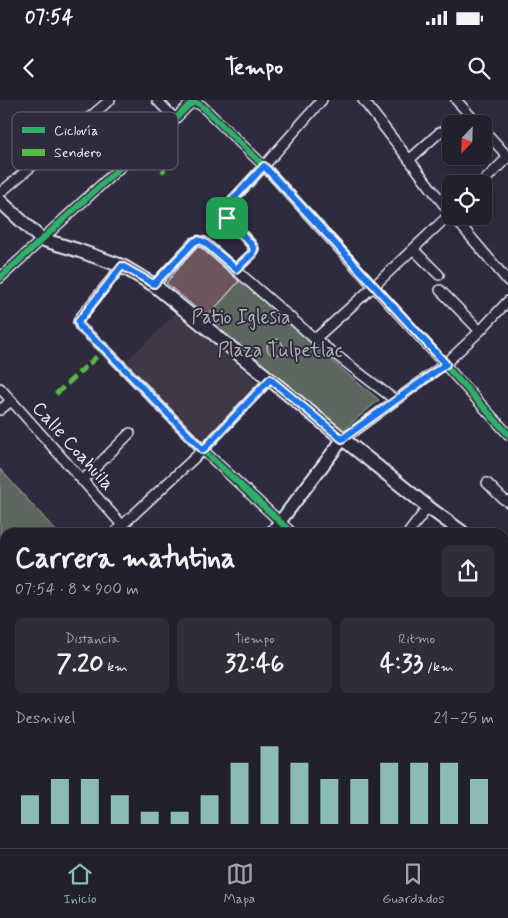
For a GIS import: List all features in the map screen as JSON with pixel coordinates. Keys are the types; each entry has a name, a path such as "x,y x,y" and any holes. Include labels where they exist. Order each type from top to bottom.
{"main road":[{"path":"0,201 41,239 122,266 154,284 342,439 457,528"}],"street":[{"path":"96,112 110,100"},
{"path":"157,100 168,112"},
{"path":"236,269 252,254 254,249 227,218 224,212 227,206 322,100"},
{"path":"363,100 442,201"},
{"path":"456,100 470,115"},
{"path":"178,116 195,102 202,106 264,166 508,434"},
{"path":"409,160 440,132"},
{"path":"490,175 508,157 492,139"},
{"path":"0,193 27,170"},
{"path":"0,278 117,170"},
{"path":"315,339 442,223"},
{"path":"461,225 508,281"},
{"path":"154,284 194,242 198,240 204,242 315,339 395,400"},
{"path":"413,249 439,275"},
{"path":"122,266 78,322 80,327 105,349 203,450 286,528"},
{"path":"440,290 480,331"},
{"path":"275,528 342,439 446,364 508,302"},
{"path":"500,309 508,317"},
{"path":"120,528 203,450 270,379"},
{"name":"Calle Coahuila","path":"0,388 82,481 118,528"},
{"path":"0,410 11,401"},
{"path":"82,481 130,433"},
{"path":"488,483 508,502"},
{"path":"412,528 428,507"}],"shaded area":[{"path":"176,313 260,384 204,440 125,362"}],"green space":[{"name":"Plaza Tulpetlac","path":"240,281 379,400 341,432 204,320"},
{"path":"0,469 53,528 0,528"}],"building":[{"path":"198,247 239,281 207,317 166,283"},
{"path":"272,339 278,339 283,344 281,353 272,355 267,350 267,344"}],"marked path":[{"path":"56,394 105,349"}],"cycle path":[{"path":"178,116 195,102 202,106 264,166 508,434"},
{"path":"0,278 117,170"},
{"path":"122,266 80,318 78,322 80,327 105,349 203,450 287,528"}],"route":[{"path":"264,166 446,364 342,439 270,379 203,450 105,349 80,327 78,322 122,266 154,284 198,240 204,242 236,269 252,254 254,249 227,218 224,212 227,206 264,166"}],"park label":[{"name":"Patio Iglesia","path":"241,317"}]}
